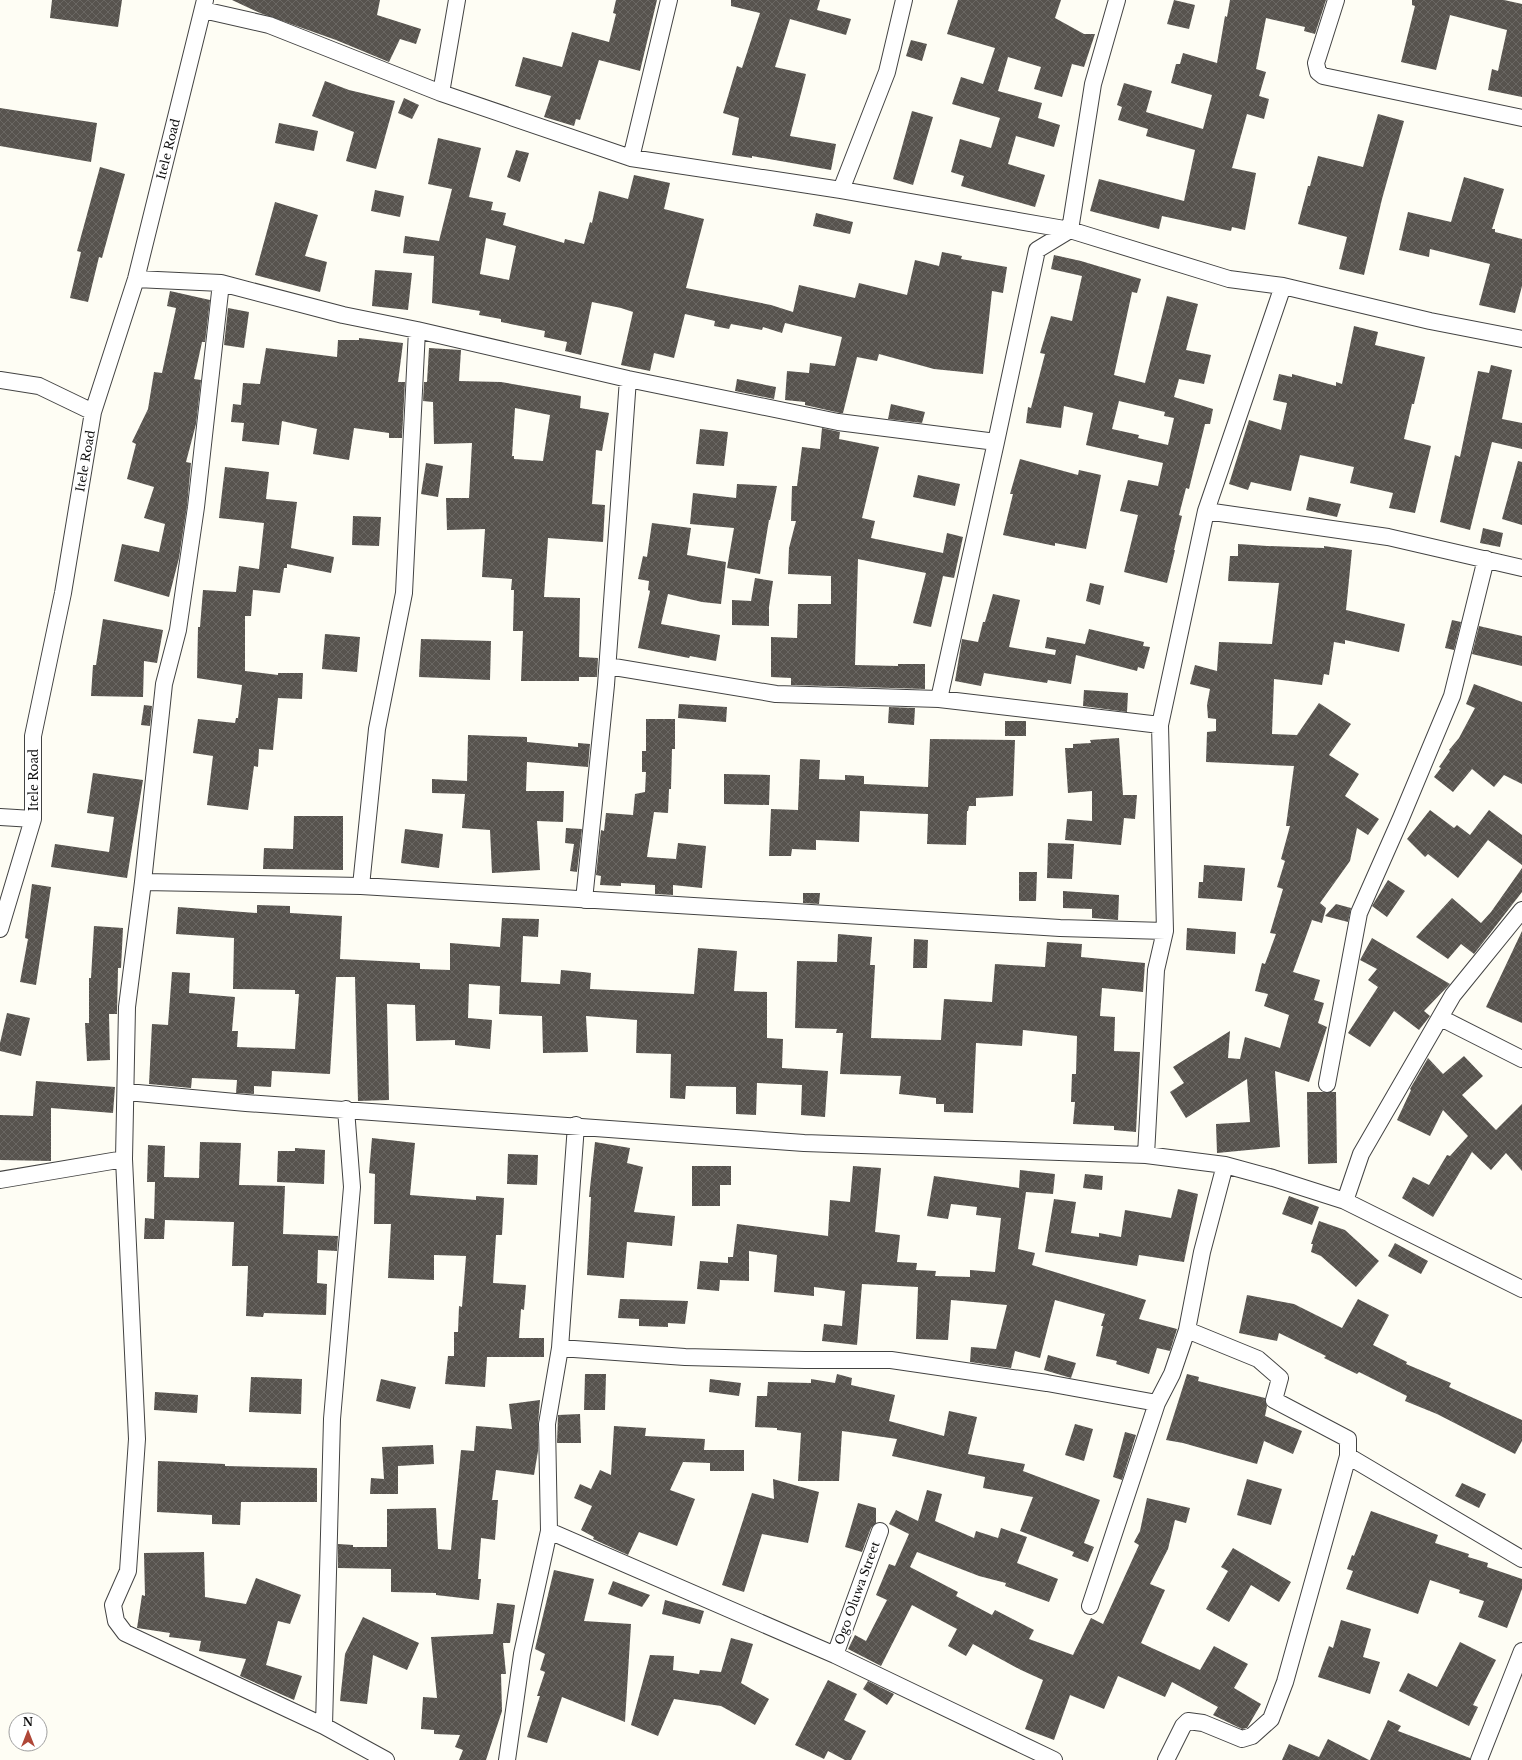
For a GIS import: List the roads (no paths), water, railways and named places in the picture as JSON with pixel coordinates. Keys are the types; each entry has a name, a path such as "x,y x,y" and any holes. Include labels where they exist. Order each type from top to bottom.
{"street":[{"path":"441,93 457,0"},
{"path":"631,158 669,0"},
{"path":"841,190 887,72 904,0"},
{"path":"938,699 996,442 1037,250 1070,230 1093,84 1117,0"},
{"path":"1336,0 1316,63 1318,72 1323,76 1522,118"},
{"path":"204,5 269,25 441,93 631,158 841,190 1070,230 1229,279 1283,286 1430,321 1522,339"},
{"name":"Itele Road","path":"0,929 33,819 33,736 63,593 93,412 136,279 204,5"},
{"path":"136,279 221,283 343,315 417,330 628,379 838,422 996,442"},
{"path":"221,283 196,507 178,630 164,684 143,882 127,1007 127,1092 124,1159 137,1439 128,1571 112,1605 116,1621 125,1633 324,1726 386,1760"},
{"path":"1146,1155 1156,970 1165,931 1160,725 1206,511 1283,286"},
{"path":"361,886 377,729 404,593 417,330"},
{"path":"584,900 608,666 628,379"},
{"path":"0,380 39,386 93,412"},
{"path":"1206,511 1388,537 1522,568"},
{"path":"1327,1084 1359,913 1452,696 1486,559"},
{"path":"608,666 776,694 938,699 1160,725"},
{"path":"0,817 33,819"},
{"path":"143,882 361,886 1060,928 1165,931"},
{"path":"1345,1201 1361,1154 1453,995 1522,910"},
{"path":"1441,1018 1522,1059"},
{"path":"127,1092 804,1143 1146,1155 1225,1165 1273,1178 1345,1201 1522,1289"},
{"path":"324,1726 332,1419 350,1229 352,1187 346,1109"},
{"path":"507,1760 522,1654 550,1531 547,1424 560,1348 576,1125"},
{"path":"0,1180 124,1159"},
{"path":"1090,1606 1157,1403 1172,1374 1187,1330 1202,1252 1225,1165"},
{"path":"1166,1760 1183,1726 1188,1721 1203,1723 1242,1739 1252,1736 1271,1719 1285,1682 1348,1456 1348,1439 1274,1400 1280,1378 1258,1359 1187,1330"},
{"path":"560,1348 685,1357 805,1360 891,1360 1048,1383 1157,1403"},
{"path":"1348,1456 1522,1559"},
{"path":"550,1531 835,1655 1054,1760"},
{"name":"Ogo Oluwa Street","path":"835,1655 880,1531"},
{"path":"1479,1760 1522,1651"}]}
